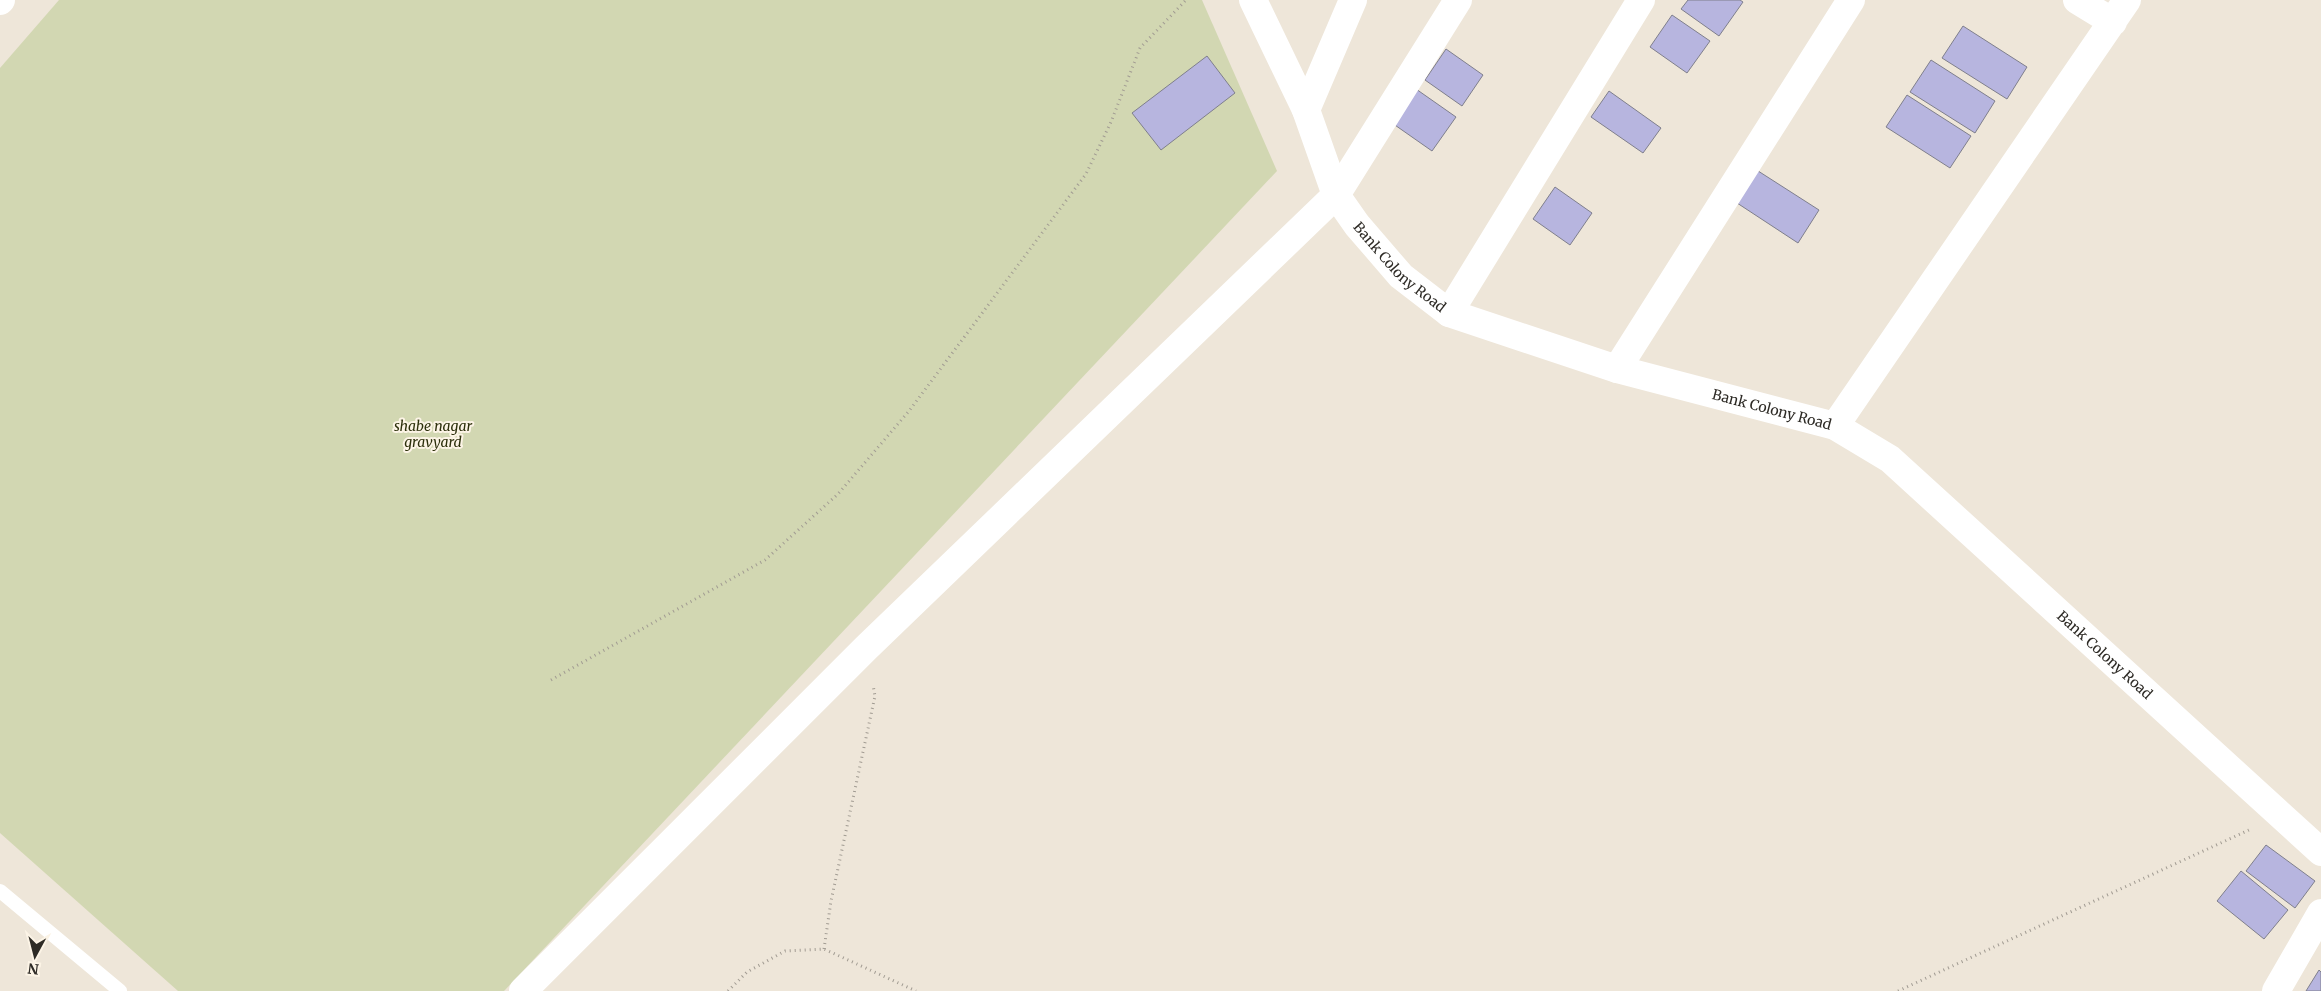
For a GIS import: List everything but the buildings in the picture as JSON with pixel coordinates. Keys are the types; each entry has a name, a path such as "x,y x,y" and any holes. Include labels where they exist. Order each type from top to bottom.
{"street":[{"name":"Bank Colony Road","path":"1253,0 1306,110 1336,194 1357,225 1401,276 1448,313 1617,369 1835,426 1890,459 2321,852"},
{"path":"1306,110 1353,0"},
{"path":"523,991 866,648 1336,194 1458,0"},
{"path":"1448,313 1641,0"},
{"path":"1617,369 1851,0"},
{"path":"1835,426 2120,11 2077,0"},
{"path":"2276,991 2321,913"}],"lane":[{"path":"0,890 120,991"}],"path":[{"path":"551,680 765,560 838,494 909,411 1086,174 1111,122 1140,48 1186,0"},
{"path":"824,949 831,901 875,696 866,648"},
{"path":"1898,991 2282,815"},
{"path":"728,991 747,972 785,951 824,949 916,991"}],"green space":[{"name":"shabe nagar gravyard","path":"59,0 1202,0 1277,171 504,991 178,991 0,833 0,68"}]}
